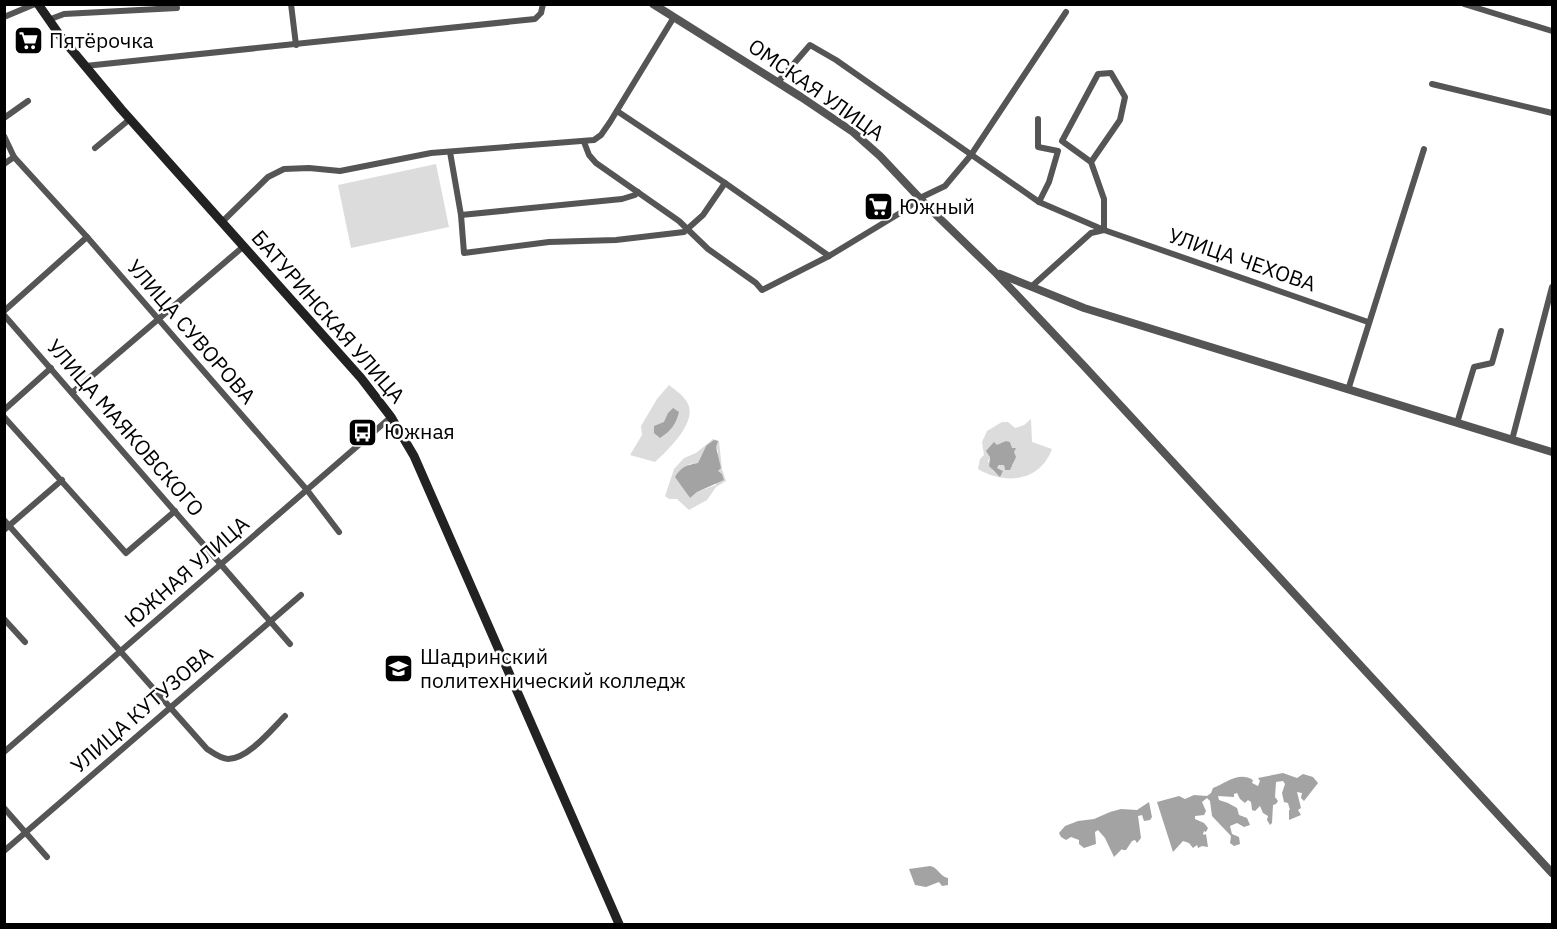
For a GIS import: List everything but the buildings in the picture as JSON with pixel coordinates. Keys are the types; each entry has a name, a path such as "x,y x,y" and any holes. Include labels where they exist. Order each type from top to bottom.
{"main road":[{"name":"БАТУРИНСКАЯ УЛИЦА","path":"36,4 61,38 130,119 362,378 391,417 414,456 620,924"}],"street":[{"path":"4,17 36,4"},
{"path":"291,4 296,45"},
{"path":"85,66 535,19 541,13 543,4"},
{"name":"ОМСКАЯ УЛИЦА","path":"653,4 853,132 880,156 996,273 1401,706 1552,873"},
{"path":"1464,4 1552,31"},
{"path":"48,20 64,14 177,8"},
{"path":"585,142 589,155 596,163 688,229 708,249 756,283 762,290 829,256 888,221 920,198 945,186 971,155 1066,12"},
{"path":"222,222 268,177 284,169 309,168 340,171 403,157 594,140 601,135 617,111 674,17"},
{"name":"УЛИЦА ЧЕХОВА","path":"778,82 810,45 836,60 1040,202 1104,230 1368,322"},
{"path":"1031,287 1091,233 1104,230 1104,199 1091,162 1062,141 1098,74 1111,73 1125,97 1120,120 1091,162"},
{"path":"1432,84 1552,113"},
{"path":"4,117 28,101"},
{"path":"617,111 829,256"},
{"path":"95,148 130,119"},
{"path":"1038,119 1038,147 1058,151 1049,182 1040,202"},
{"name":"УЛИЦА СУВОРОВА","path":"4,136 14,158 87,237 307,490 339,532"},
{"path":"1348,390 1424,149"},
{"path":"450,152 461,215 464,253 549,242 590,242 684,232 703,215 725,183"},
{"path":"4,164 14,158"},
{"path":"461,215 622,199 638,192"},
{"path":"4,313 87,237"},
{"path":"73,392 244,246"},
{"path":"996,273 1095,311 1552,452"},
{"path":"1512,440 1552,287"},
{"name":"УЛИЦА МАЯКОВСКОГО","path":"4,313 290,644"},
{"path":"1457,423 1474,367 1492,363 1501,331"},
{"path":"4,410 51,368"},
{"path":"4,417 126,553 175,511"},
{"name":"ЮЖНАЯ УЛИЦА","path":"4,752 391,417"},
{"path":"62,480 6,525 207,749 228,759 241,756 254,747 285,716"},
{"name":"УЛИЦА КУТУЗОВА","path":"4,850 301,595"},
{"path":"4,619 25,642"},
{"path":"4,808 47,857"}],"shaded area":[{"path":"436,164 449,227 351,248 338,185"},
{"path":"669,385 687,402 690,410 686,426 674,443 655,462 630,455 642,435 641,426 657,399"},
{"path":"673,408 679,412 676,420 670,430 660,438 654,433 654,426 664,422"},
{"path":"1031,419 1032,442 1052,449 1039,468 1030,474 1010,478 988,474 978,469 980,459 984,455 982,442 987,431 1002,422 1008,422 1015,428","holes":["1006,441 1010,442 1013,465 1005,470 1004,465 1000,465 997,468 1003,471 1000,476 993,471 988,461"]},
{"path":"713,439 719,441 722,469 726,481 716,487 707,500 689,510 677,499 669,499 665,496 674,469 684,458 696,453","holes":["710,445 718,450 716,485 697,492 690,498 681,485 689,464 698,463 706,446"]},
{"path":"714,440 718,441 716,447 721,468 718,471 724,480 697,492 690,498 675,477 684,467 698,463 706,446"},
{"path":"1006,441 1010,442 1012,448 1016,448 1014,452 1016,457 1010,470 1005,470 1004,465 999,465 997,468 1003,471 1000,477 989,466 990,457 986,451 994,442 997,445"},
{"path":"1283,773 1297,778 1303,774 1313,777 1318,783 1304,801 1301,798 1302,793 1297,792 1301,808 1298,810 1301,815 1289,820 1290,810 1288,803 1284,802 1282,793 1285,784 1283,781 1276,782 1275,797 1278,801 1273,805 1270,825 1267,820 1268,816 1263,813 1260,806 1255,811 1252,810 1251,802 1248,800 1245,803 1237,793 1234,797 1218,796 1219,800 1237,808 1239,815 1247,818 1250,825 1244,827 1237,823 1230,826 1232,834 1239,837 1240,844 1234,846 1230,843 1231,836 1212,816 1210,801 1207,798 1202,802 1206,811 1204,815 1195,816 1195,819 1204,823 1208,828 1203,834 1206,834 1208,847 1198,848 1197,845 1193,848 1189,843 1183,841 1173,852 1157,802 1179,796 1185,799 1194,795 1207,796 1213,788 1238,777 1253,780 1252,783 1258,786 1260,781 1258,778"},
{"path":"1149,802 1152,817 1150,820 1144,821 1142,815 1138,816 1141,838 1137,843 1135,840 1132,841 1126,850 1122,849 1114,857 1105,838 1098,830 1095,832 1096,844 1084,848 1079,844 1079,840 1071,837 1066,840 1059,833 1065,826 1078,821 1094,819 1121,809 1137,810"},
{"path":"930,866 948,878 948,885 942,886 939,882 926,887 915,885 909,869"}],"place":[{"name":"Пятёрочка","path":"28,41"},
{"name":"Южный","path":"878,207"},
{"name":"Южная","path":"363,432"},
{"name":"Шадринский политехнический колледж","path":"399,669"}]}
